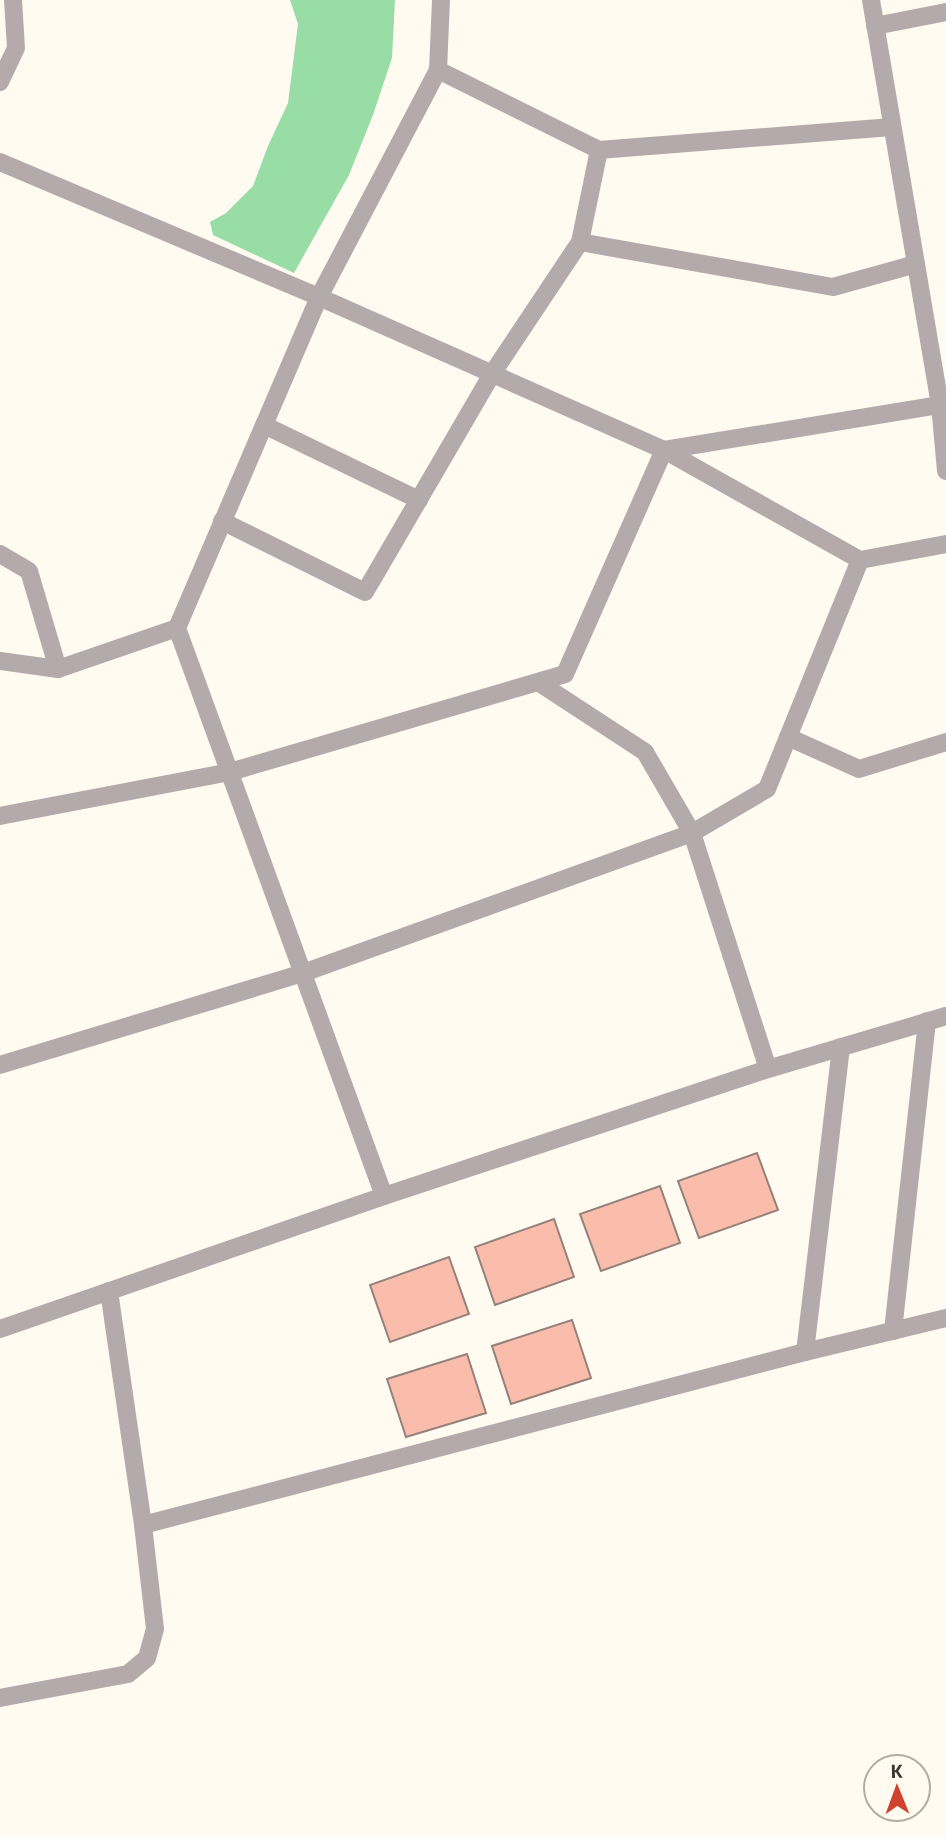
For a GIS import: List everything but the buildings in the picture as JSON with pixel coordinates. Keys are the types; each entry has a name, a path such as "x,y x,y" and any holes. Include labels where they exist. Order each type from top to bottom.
{"street":[{"path":"0,82 16,48 13,0"},
{"path":"384,1196 177,628 319,297 438,70 441,0"},
{"path":"871,0 943,405 946,471"},
{"path":"875,26 946,12"},
{"path":"438,70 599,150 892,127"},
{"path":"222,521 365,592 492,374 580,242 599,150"},
{"path":"0,162 319,297 664,450 860,560 946,544"},
{"path":"580,242 833,287 916,264"},
{"path":"664,450 943,405"},
{"path":"264,425 419,500"},
{"path":"0,816 230,772 565,674 664,450"},
{"path":"0,554 29,571 58,669"},
{"path":"0,1065 303,973 692,833 767,789 860,560"},
{"path":"0,661 58,669 177,628"},
{"path":"538,682 645,752 692,833 768,1069"},
{"path":"788,737 859,769 946,742"},
{"path":"0,1329 384,1196 768,1069 946,1016"},
{"path":"893,1331 927,1021"},
{"path":"805,1352 841,1047"},
{"path":"0,1698 128,1674 147,1658 155,1629 143,1525 109,1291"},
{"path":"143,1525 805,1352 946,1318"}],"green space":[{"path":"290,0 395,0 392,58 373,115 349,175 294,273 213,235 210,222 226,213 253,186 288,103 298,24"}]}
